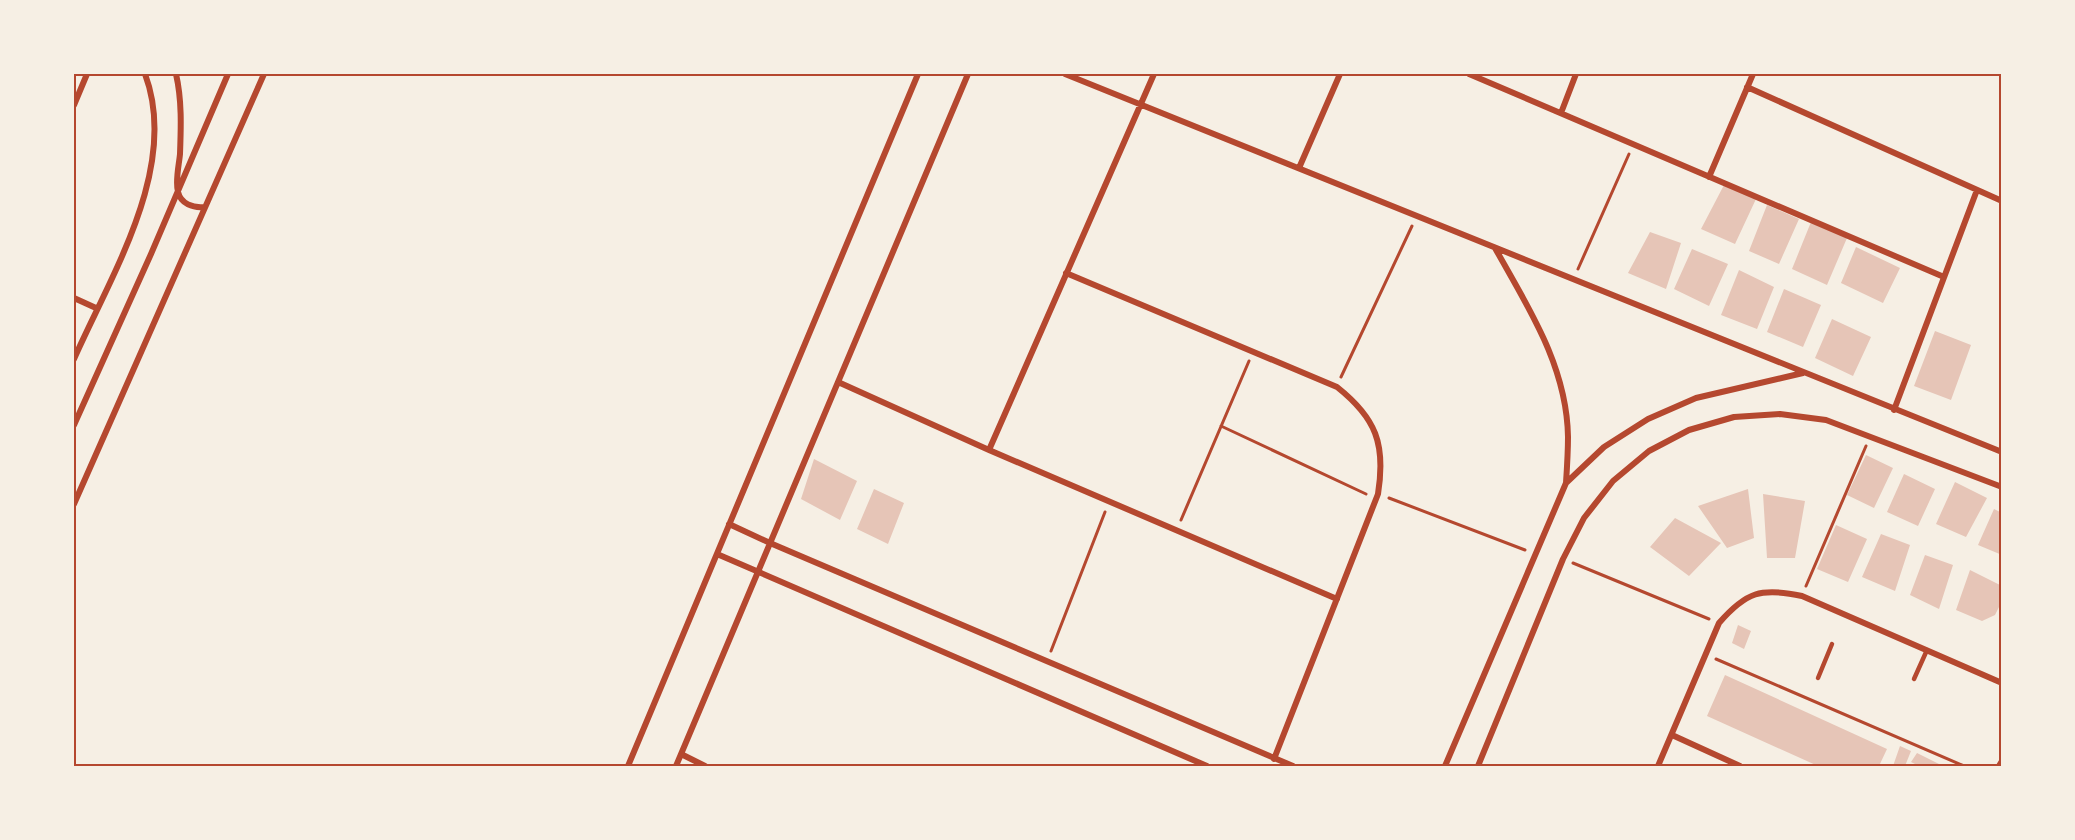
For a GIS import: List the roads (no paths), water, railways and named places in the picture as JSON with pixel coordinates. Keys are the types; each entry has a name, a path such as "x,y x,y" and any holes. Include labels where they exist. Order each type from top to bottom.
{"street":[{"path":"74,105 87,74"},
{"path":"74,359 128,242 148,186 155,139 152,93 144,74"},
{"path":"176,74 181,111 178,191 185,202 191,206 204,207"},
{"path":"74,425 228,74"},
{"path":"74,504 264,74"},
{"path":"628,766 918,74"},
{"path":"676,766 968,74"},
{"path":"1065,74 2001,452"},
{"path":"989,450 1154,74"},
{"path":"1299,168 1340,74"},
{"path":"1469,74 1944,278"},
{"path":"1561,113 1576,74"},
{"path":"1709,177 1753,74"},
{"path":"1747,87 2001,201"},
{"path":"1894,410 1977,190"},
{"path":"1445,766 1566,483 1568,435 1562,387 1547,342 1494,248"},
{"path":"1066,273 1337,387 1356,402 1370,422 1379,445 1382,469 1377,496 1274,759"},
{"path":"74,298 96,308"},
{"path":"1566,483 1604,447 1648,419 1696,398 1804,373"},
{"path":"838,382 989,450 1337,599"},
{"path":"1478,766 1563,559 1584,518 1613,481 1648,452 1689,430 1734,417 1780,414 1826,420 2001,487"},
{"path":"729,524 1293,766"},
{"path":"717,554 1207,766"},
{"path":"1658,766 1719,623 1734,605 1755,594 1779,591 1802,596 2001,683"},
{"path":"1672,735 1740,766"},
{"path":"681,754 705,766"},
{"path":"1999,766 2001,761"}],"lane":[{"path":"1818,678 1832,644"},
{"path":"1914,679 1927,651"}]}
